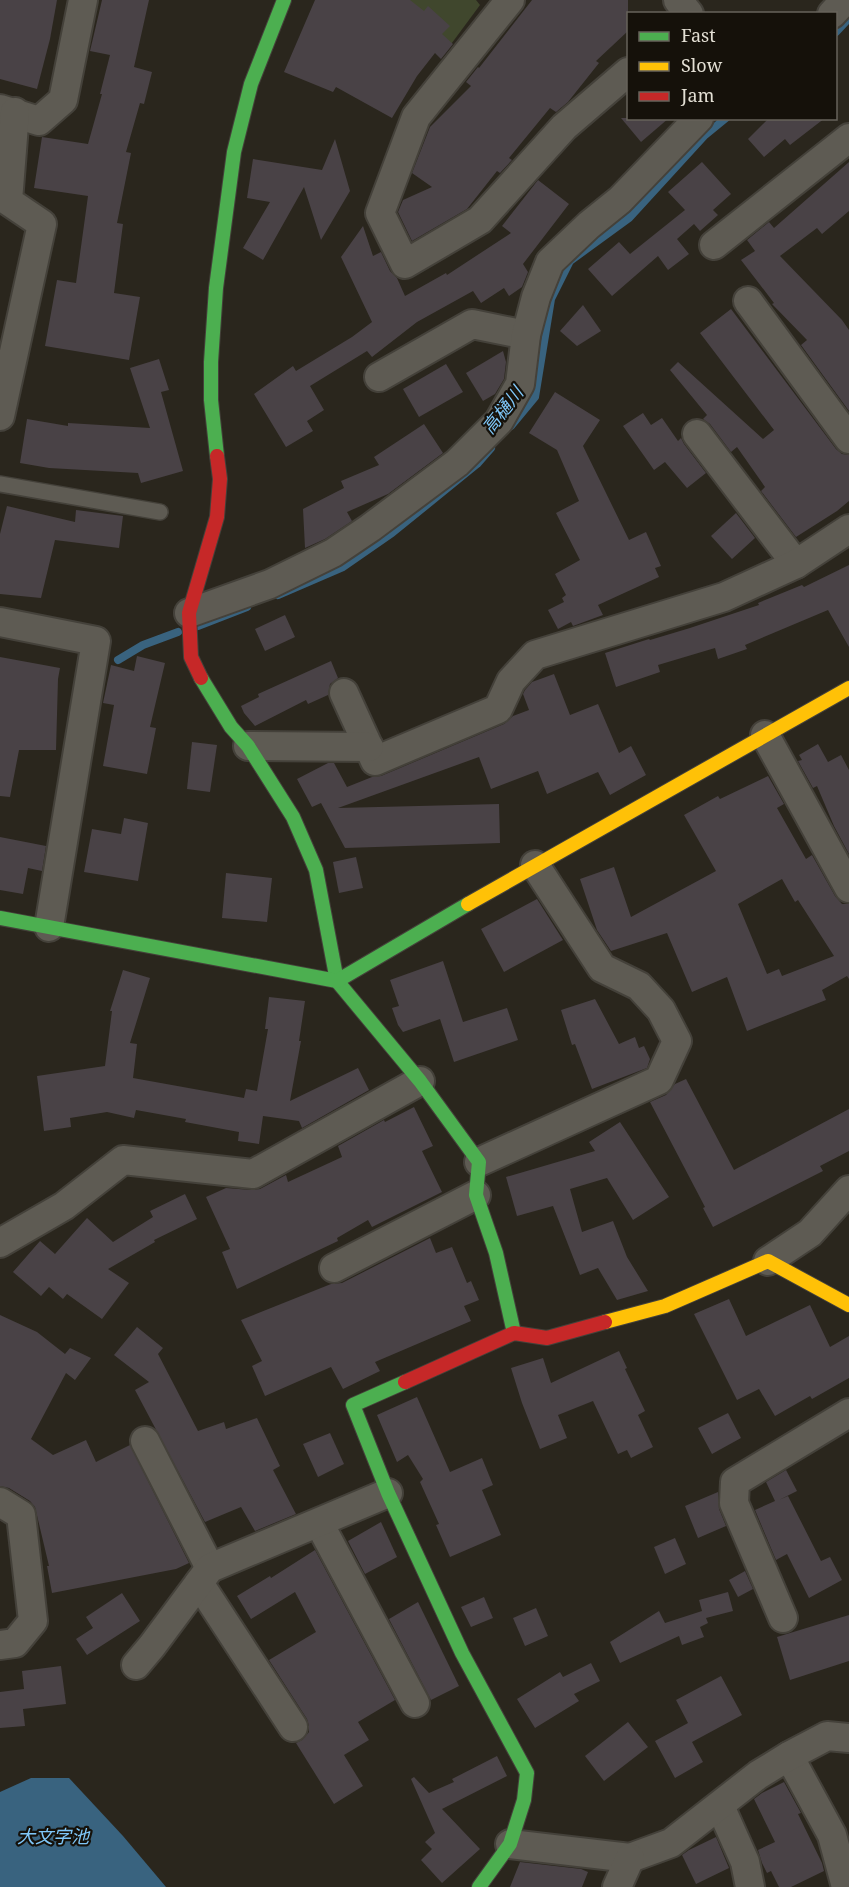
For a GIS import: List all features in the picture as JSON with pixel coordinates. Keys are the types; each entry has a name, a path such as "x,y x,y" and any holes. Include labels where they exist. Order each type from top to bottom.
{"street":[{"path":"0,416 42,224 8,201 7,110 39,121 63,100 83,0"},
{"path":"284,0 250,84 234,152 216,288 211,362 211,400 220,479 217,517 189,613 191,657 207,689 231,727 248,746 293,817 316,870 337,981 420,1081 479,1162 476,1195 496,1253 514,1333"},
{"path":"510,0 416,117 380,213 405,264 480,220 564,127 627,73"},
{"path":"678,0 687,12"},
{"path":"834,12 845,0"},
{"path":"189,613 270,584 333,553 457,463 499,421 520,384 526,335 536,297 550,262 589,225 620,200 697,120"},
{"path":"714,245 849,138"},
{"path":"748,301 849,439"},
{"path":"379,378 472,324 526,335"},
{"path":"697,434 796,564"},
{"path":"344,693 375,761 498,709 512,681 535,655 724,597 796,564 849,529"},
{"path":"0,622 96,641 49,927"},
{"path":"0,918 337,981 535,865 849,688"},
{"path":"765,735 841,854 849,888"},
{"path":"248,746 369,747"},
{"path":"479,1162 659,1080 677,1041 661,1010 639,986 602,968 535,865"},
{"path":"0,1243 64,1206 123,1160 253,1174 420,1081"},
{"path":"479,1887 510,1844 524,1800 527,1773 462,1653 388,1493 353,1405 514,1333 547,1338 664,1306 768,1261 810,1233 849,1190"},
{"path":"334,1269 476,1195"},
{"path":"768,1261 849,1305"},
{"path":"783,1618 734,1503 735,1482 849,1413"},
{"path":"145,1441 204,1575 293,1727"},
{"path":"136,1665 204,1575 388,1493"},
{"path":"0,1502 21,1515 33,1621 15,1643 0,1645"},
{"path":"319,1523 415,1703"},
{"path":"510,1844 630,1858 670,1844 758,1775 789,1756 827,1736 849,1738"},
{"path":"789,1756 832,1835 846,1887"},
{"path":"720,1806 745,1862 750,1887"},
{"path":"616,1887 630,1858"}],"lane":[{"path":"0,484 160,512"}],"green space":[{"path":"404,0 476,0 480,5 446,51"}],"water":[{"name":"大文字池","path":"31,1778 69,1778 166,1887 0,1887 0,1792"}],"building":[{"path":"0,0 57,0 37,89 0,79"},
{"path":"102,0 149,0 134,67 152,72 144,104 140,103 126,152 131,153 117,223 123,224 114,293 140,297 129,360 45,346 57,280 76,283 88,196 34,188 42,137 88,144 110,55 90,51"},
{"path":"315,0 410,0 424,11 428,6 450,26 442,34 453,44 441,59 435,53 417,76 392,118 336,87 333,92 284,72"},
{"path":"532,0 628,0 627,32 596,61 599,63 568,102 556,112 550,108 509,158 512,160 500,173 497,171 467,209 412,241 398,212 403,200 432,187 412,173 430,127 471,86 466,82"},
{"path":"621,118 667,120 641,142"},
{"path":"767,120 822,120 790,145 785,139 764,157 748,139"},
{"path":"335,139 350,191 321,240 304,187 263,260 243,248 270,202 247,198 253,159 322,170"},
{"path":"702,162 731,194 713,210 718,215 700,231 694,224 677,239 689,254 668,270 658,256 612,296 588,269 619,242 630,254 685,210 668,192"},
{"path":"849,162 849,211 822,234 817,228 780,256 849,330 849,411 801,345 807,340 772,304 774,303 741,260 755,251 747,240 769,222 774,228"},
{"path":"538,180 569,204 523,264 528,272 522,287 509,296 504,288 481,303 473,291 417,322 372,357 367,351 310,386 324,410 307,421 313,431 286,447 254,394 293,366 296,371 372,322 341,257 363,226 373,256 381,252 405,296 446,273 447,275 511,233 502,226"},
{"path":"583,305 601,331 577,346 560,331"},
{"path":"731,309 836,449 842,454 849,455 849,501 796,537 761,491 765,487 737,447 731,452 710,424 703,419 707,415 670,370 678,362 763,439 774,430 700,333"},
{"path":"503,351 506,362 504,379 495,394 483,401 466,373"},
{"path":"159,359 169,390 161,392 183,471 141,483 138,473 49,468 20,463 27,419 68,426 68,423 150,428 130,368"},
{"path":"446,364 463,392 419,417 403,389"},
{"path":"555,392 600,420 583,446 629,540 646,532 661,566 655,568 659,577 598,605 603,615 573,626 571,622 558,629 548,610 564,602 562,598 566,595 555,574 580,560 556,513 579,501 557,450 529,433"},
{"path":"643,413 651,425 662,418 678,441 681,438 706,473 687,488 665,462 654,470 623,426"},
{"path":"424,424 443,453 388,494 347,512 352,521 325,539 305,548 303,509 344,488 341,481 379,465 374,457"},
{"path":"7,506 75,522 76,510 123,516 119,548 55,540 41,598 0,594 0,534"},
{"path":"736,513 755,538 732,559 711,536"},
{"path":"849,565 849,647 828,610 745,645 747,649 718,659 715,648 658,665 660,672 616,687 605,653 759,605 758,603 802,585 804,587"},
{"path":"285,615 295,637 265,651 255,629"},
{"path":"137,656 165,663 150,727 156,728 147,774 103,766 114,705 103,703 111,665 134,671"},
{"path":"0,657 60,668 56,750 19,750 10,797 0,796"},
{"path":"331,661 338,678 330,684 328,695 308,704 306,700 255,726 244,713 241,706 259,697 258,694"},
{"path":"554,674 570,715 598,704 619,753 631,746 646,775 610,795 598,772 547,794 538,771 491,789 479,757 338,808 499,804 500,843 345,848 321,803 312,807 297,779 328,763 334,763 347,787 372,777 381,776 504,724 513,716 529,710 523,694 525,690 532,682"},
{"path":"192,742 217,745 210,792 187,789"},
{"path":"818,744 828,762 841,755 849,770 849,854 817,786 813,788 798,761 802,760 799,755"},
{"path":"768,776 784,804 777,808 806,859 812,855 835,896 842,904 849,904 849,979 847,976 822,990 826,1000 747,1031 727,977 692,992 667,933 611,951 597,930 580,879 614,867 631,917 716,871 684,815 718,796 720,799","holes":["782,879 795,902 798,900 834,956 782,976 779,969 767,974 738,904"]},
{"path":"124,818 148,823 138,881 84,872 92,829 121,834"},
{"path":"0,837 46,846 42,871 28,868 23,894 0,890"},
{"path":"356,857 363,888 339,893 333,862"},
{"path":"226,873 272,878 267,922 222,918"},
{"path":"537,899 563,940 504,972 481,929"},
{"path":"443,961 463,1022 507,1008 518,1040 454,1062 440,1019 403,1032 392,1008 399,1006 390,980"},
{"path":"123,970 150,978 130,1043 137,1044 133,1078 244,1098 246,1089 257,1091 268,1029 265,1029 269,997 305,1001 299,1041 301,1041 290,1101 358,1068 369,1090 302,1128 299,1121 263,1116 259,1144 238,1141 239,1132 136,1110 134,1118 107,1112 70,1118 71,1127 44,1131 37,1076 105,1066 112,1011 110,1011"},
{"path":"595,999 619,1044 635,1037 639,1048 644,1046 650,1059 647,1068 592,1089 575,1044 572,1045 561,1010"},
{"path":"686,1079 734,1170 849,1109 849,1151 820,1166 823,1171 713,1227 703,1208 705,1207 650,1102 666,1095 675,1084"},
{"path":"414,1107 433,1146 422,1151 442,1192 372,1227 368,1220 337,1238 338,1241 237,1289 222,1252 230,1249 206,1197 226,1188 260,1189 286,1175 288,1182 342,1157 338,1146 384,1120 385,1122"},
{"path":"620,1122 669,1197 633,1220 607,1178 570,1189 582,1232 613,1221 627,1257 648,1291 617,1300 598,1268 580,1275 553,1206 517,1216 506,1177 595,1151 589,1142"},
{"path":"185,1194 197,1219 154,1240 155,1242 108,1269 129,1283 102,1319 67,1294 63,1299 49,1287 41,1296 13,1272 40,1241 55,1254 87,1218 113,1242 153,1217 150,1211"},
{"path":"430,1238 436,1253 452,1247 467,1283 471,1281 479,1300 464,1306 471,1321 375,1362 380,1371 343,1389 331,1367 265,1396 252,1366 262,1361 241,1320 331,1284 342,1283"},
{"path":"729,1299 746,1336 810,1305 830,1347 849,1336 849,1378 812,1399 810,1396 775,1416 759,1389 737,1400 694,1314"},
{"path":"0,1315 37,1332 65,1354 70,1348 91,1358 75,1380 66,1373 31,1439 53,1455 86,1440 96,1462 130,1445 189,1563 176,1569 52,1593 47,1566 49,1566 35,1507 30,1501 9,1488 0,1486"},
{"path":"137,1327 163,1348 158,1354 198,1431 224,1422 226,1429 257,1418 280,1466 273,1470 296,1514 255,1531 241,1507 205,1522 135,1390 149,1382 114,1355"},
{"path":"619,1351 645,1411 638,1415 653,1447 631,1458 627,1450 618,1454 593,1401 558,1415 567,1438 540,1449 511,1368 543,1358 551,1383"},
{"path":"417,1397 450,1472 482,1458 493,1485 482,1490 501,1535 450,1557 436,1525 439,1524 420,1482 423,1479 408,1455 397,1462 377,1415"},
{"path":"728,1413 741,1438 712,1454 698,1428"},
{"path":"330,1433 344,1464 318,1477 303,1444"},
{"path":"786,1470 797,1491 779,1500 788,1496 821,1561 830,1557 842,1580 809,1598 787,1554 776,1560 755,1510 775,1501 766,1482"},
{"path":"718,1492 719,1509 726,1526 698,1538 685,1506"},
{"path":"381,1522 397,1557 365,1574 348,1541"},
{"path":"675,1538 686,1564 665,1574 654,1547"},
{"path":"315,1550 395,1700 358,1722 369,1740 344,1755 363,1786 334,1804 296,1743 309,1732 307,1719 269,1660 316,1632 295,1592 251,1619 237,1596"},
{"path":"745,1571 753,1589 738,1597 729,1580"},
{"path":"728,1592 733,1611 706,1618 708,1623 700,1627 704,1637 682,1645 679,1636 620,1663 610,1642 659,1611 665,1623 702,1611 699,1600"},
{"path":"122,1593 140,1621 87,1655 76,1639 93,1628 86,1617"},
{"path":"484,1597 493,1618 471,1627 461,1607"},
{"path":"418,1602 459,1686 431,1700 389,1619"},
{"path":"536,1608 548,1636 525,1646 513,1618"},
{"path":"849,1615 849,1661 790,1680 777,1637"},
{"path":"591,1663 600,1681 574,1694 579,1701 535,1728 517,1699 560,1672 563,1677"},
{"path":"61,1666 66,1704 23,1709 25,1726 0,1728 0,1692 24,1689 22,1671"},
{"path":"721,1676 742,1715 692,1742 703,1762 675,1778 655,1741 688,1723 676,1700"},
{"path":"628,1722 648,1747 604,1781 585,1756"},
{"path":"497,1756 507,1776 442,1809 480,1849 442,1883 421,1860 432,1849 425,1842 435,1833 411,1779 414,1777 429,1793 454,1782 452,1779"},
{"path":"784,1782 801,1813 798,1814 824,1871 791,1887 779,1887 771,1871 767,1873 762,1863 758,1850 775,1842 754,1799"},
{"path":"716,1837 729,1868 696,1884 682,1855"},
{"path":"520,1862 581,1869 588,1872 582,1887 510,1887"}],"waterway":[{"name":"高樋川","path":"837,31 849,18"},
{"name":"高樋川","path":"511,426 535,397 551,299 570,261 629,218 704,136 724,120"},
{"name":"高樋川","path":"278,595 343,567 392,533 477,464 491,448"},
{"name":"高樋川","path":"198,626 247,607"},
{"path":"118,660 143,645 178,632"}],"traffic: fast":[{"path":"217,456 211,400 211,362 216,288 234,152 251,84 284,0"},
{"path":"201,678 231,727 248,746 293,817 316,870 337,981 420,1081 479,1162 476,1195 496,1253 514,1333"},
{"path":"0,918 337,981 468,904"},
{"path":"405,1382 353,1405 388,1493 462,1653 527,1773 524,1800 510,1844 479,1887"}],"traffic: slow":[{"path":"468,904 849,688"},
{"path":"605,1322 665,1306 768,1261 849,1305"}],"traffic: jam":[{"path":"201,678 191,657 189,613 217,517 220,479 217,456"},
{"path":"405,1382 514,1333 547,1338 605,1322"}]}
